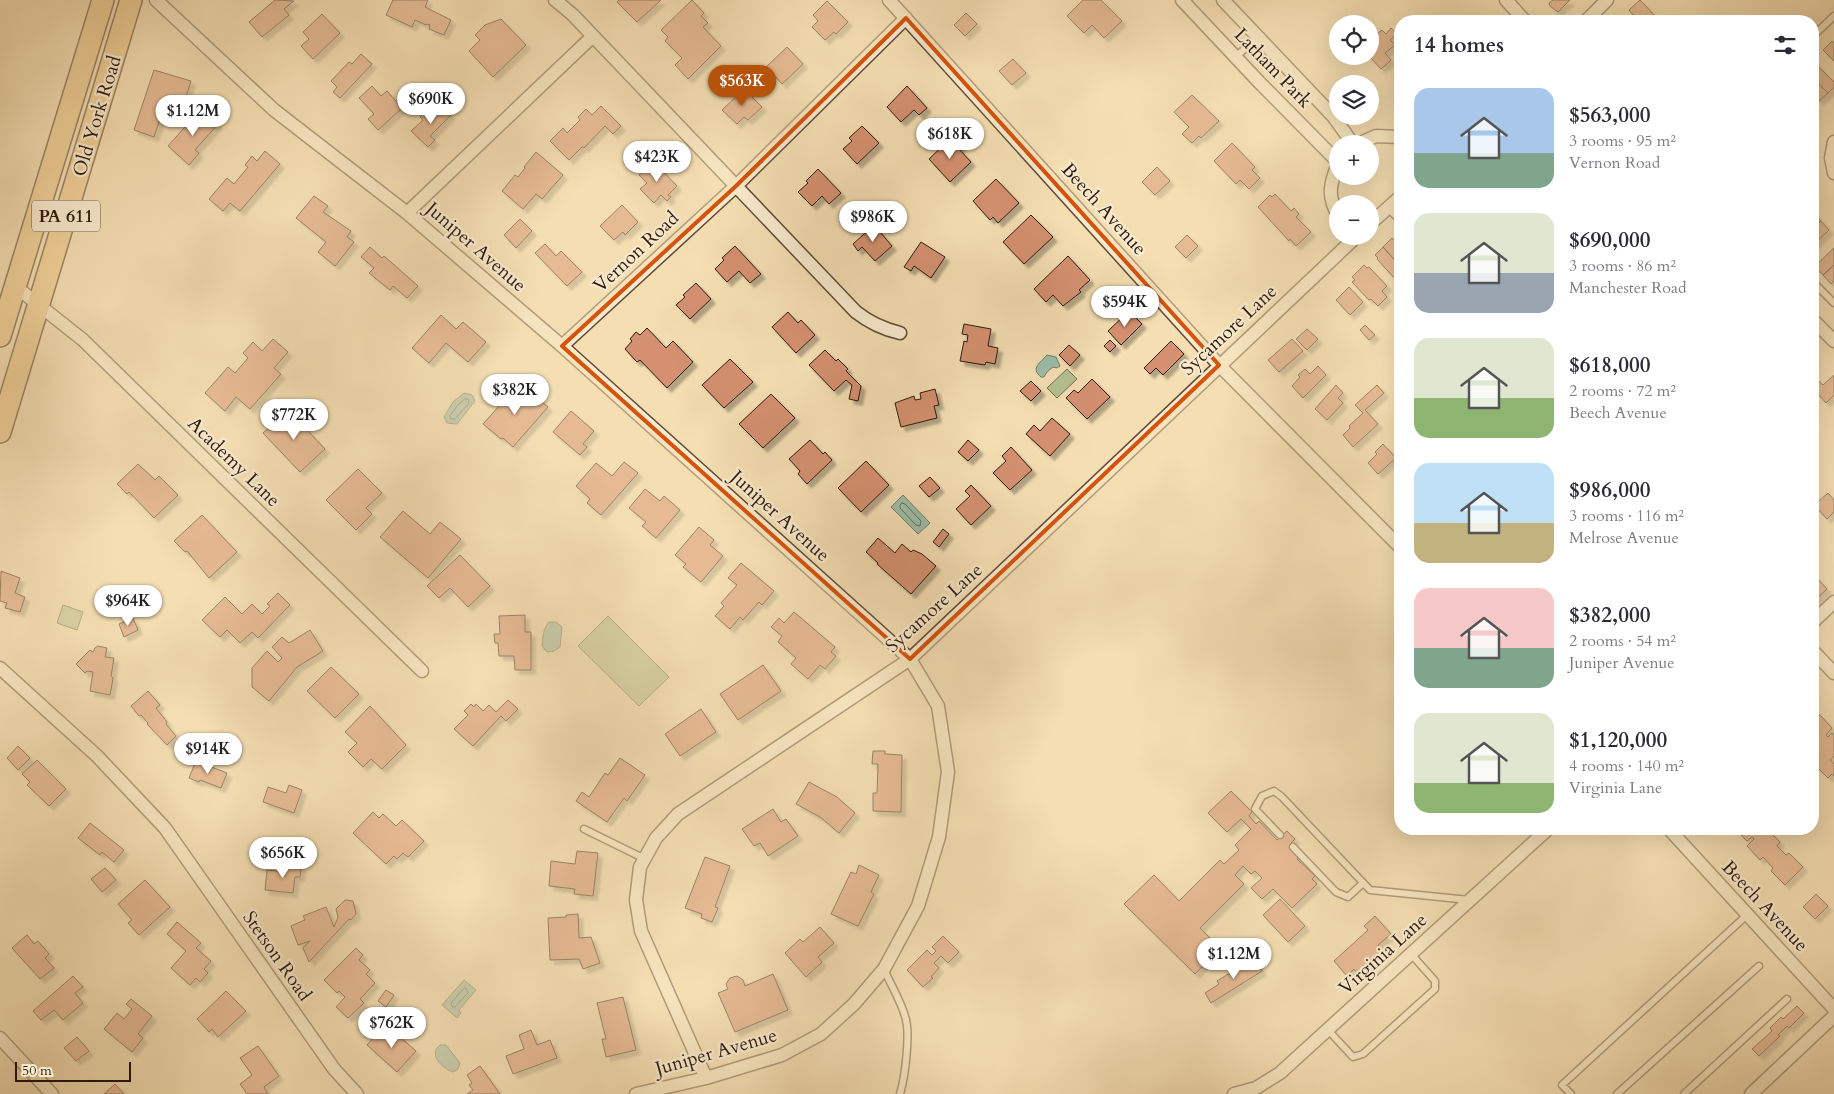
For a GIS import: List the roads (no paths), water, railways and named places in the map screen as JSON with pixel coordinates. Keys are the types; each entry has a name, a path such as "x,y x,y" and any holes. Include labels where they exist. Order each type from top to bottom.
{"highway":[{"name":"Old York Road","path":"0,336 103,0"},
{"name":"Old York Road","path":"0,432 132,0"}],"street":[{"name":"Juniper Avenue","path":"156,0 274,110 408,213 562,346 910,658 938,706 948,772 939,837 918,906 884,969 854,1004 822,1034 782,1055 706,1078 636,1094"},
{"path":"555,0 573,15 856,312 869,322 900,333"},
{"name":"Beech Avenue","path":"889,0 1220,365 1394,541"},
{"name":"Latham Park","path":"1182,0 1329,154"},
{"name":"Latham Park","path":"1223,0 1332,116 1346,135"},
{"path":"1506,0 1520,15"},
{"path":"1592,15 1607,0"},
{"name":"Vernon Road","path":"562,346 736,186 906,18"},
{"path":"408,213 593,36"},
{"path":"1379,136 1394,137"},
{"path":"1834,142 1831,158 1834,173"},
{"path":"1379,216 1394,202"},
{"path":"1390,206 1394,210"},
{"name":"Sycamore Lane","path":"706,1078 641,931 636,900 640,867 656,838 678,814 910,658 1346,245"},
{"name":"Academy Lane","path":"15,286 83,340 422,671"},
{"path":"1819,326 1834,341"},
{"path":"1819,616 1834,602"},
{"path":"1819,657 1834,673"},
{"name":"Stetson Road","path":"0,668 97,756 165,828 334,1069 357,1094"},
{"name":"Virginia Lane","path":"1234,1094 1256,1088 1280,1073 1541,835"},
{"name":"Beech Avenue","path":"1674,835 1834,1009"},
{"path":"1751,1094 1834,1016"},
{"path":"0,1038 52,1094"}],"lane":[{"path":"1819,31 1834,16"},
{"path":"1235,57 1258,38"},
{"path":"1819,288 1834,303"},
{"path":"1280,836 1255,809 1262,796 1274,791 1282,797 1370,890 1471,900"},
{"path":"584,829 645,858"},
{"path":"1293,847 1336,892 1348,897 1363,883"},
{"path":"1571,1094 1562,1085 1747,915"},
{"path":"1328,1030 1353,1057 1363,1054 1435,989 1435,981 1411,954"},
{"path":"1617,1094 1759,966"},
{"path":"884,969 906,1021 907,1045 903,1084 900,1094"},
{"path":"1684,1094 1787,998"}],"water":[{"path":"1047,355 1056,357 1060,366 1057,368 1053,367 1044,377 1041,377 1036,368"},
{"path":"464,393 472,395 475,401 457,424 447,423 444,417 453,402"},
{"path":"903,495 930,523 918,534 891,507"},
{"path":"549,622 556,622 562,627 560,647 554,651 547,652 542,646 544,630"},
{"path":"464,980 476,990 459,1010 461,1013 457,1018 442,1005"},
{"path":"440,1045 446,1045 460,1063 458,1069 453,1072 445,1068 438,1061 435,1053"}]}
